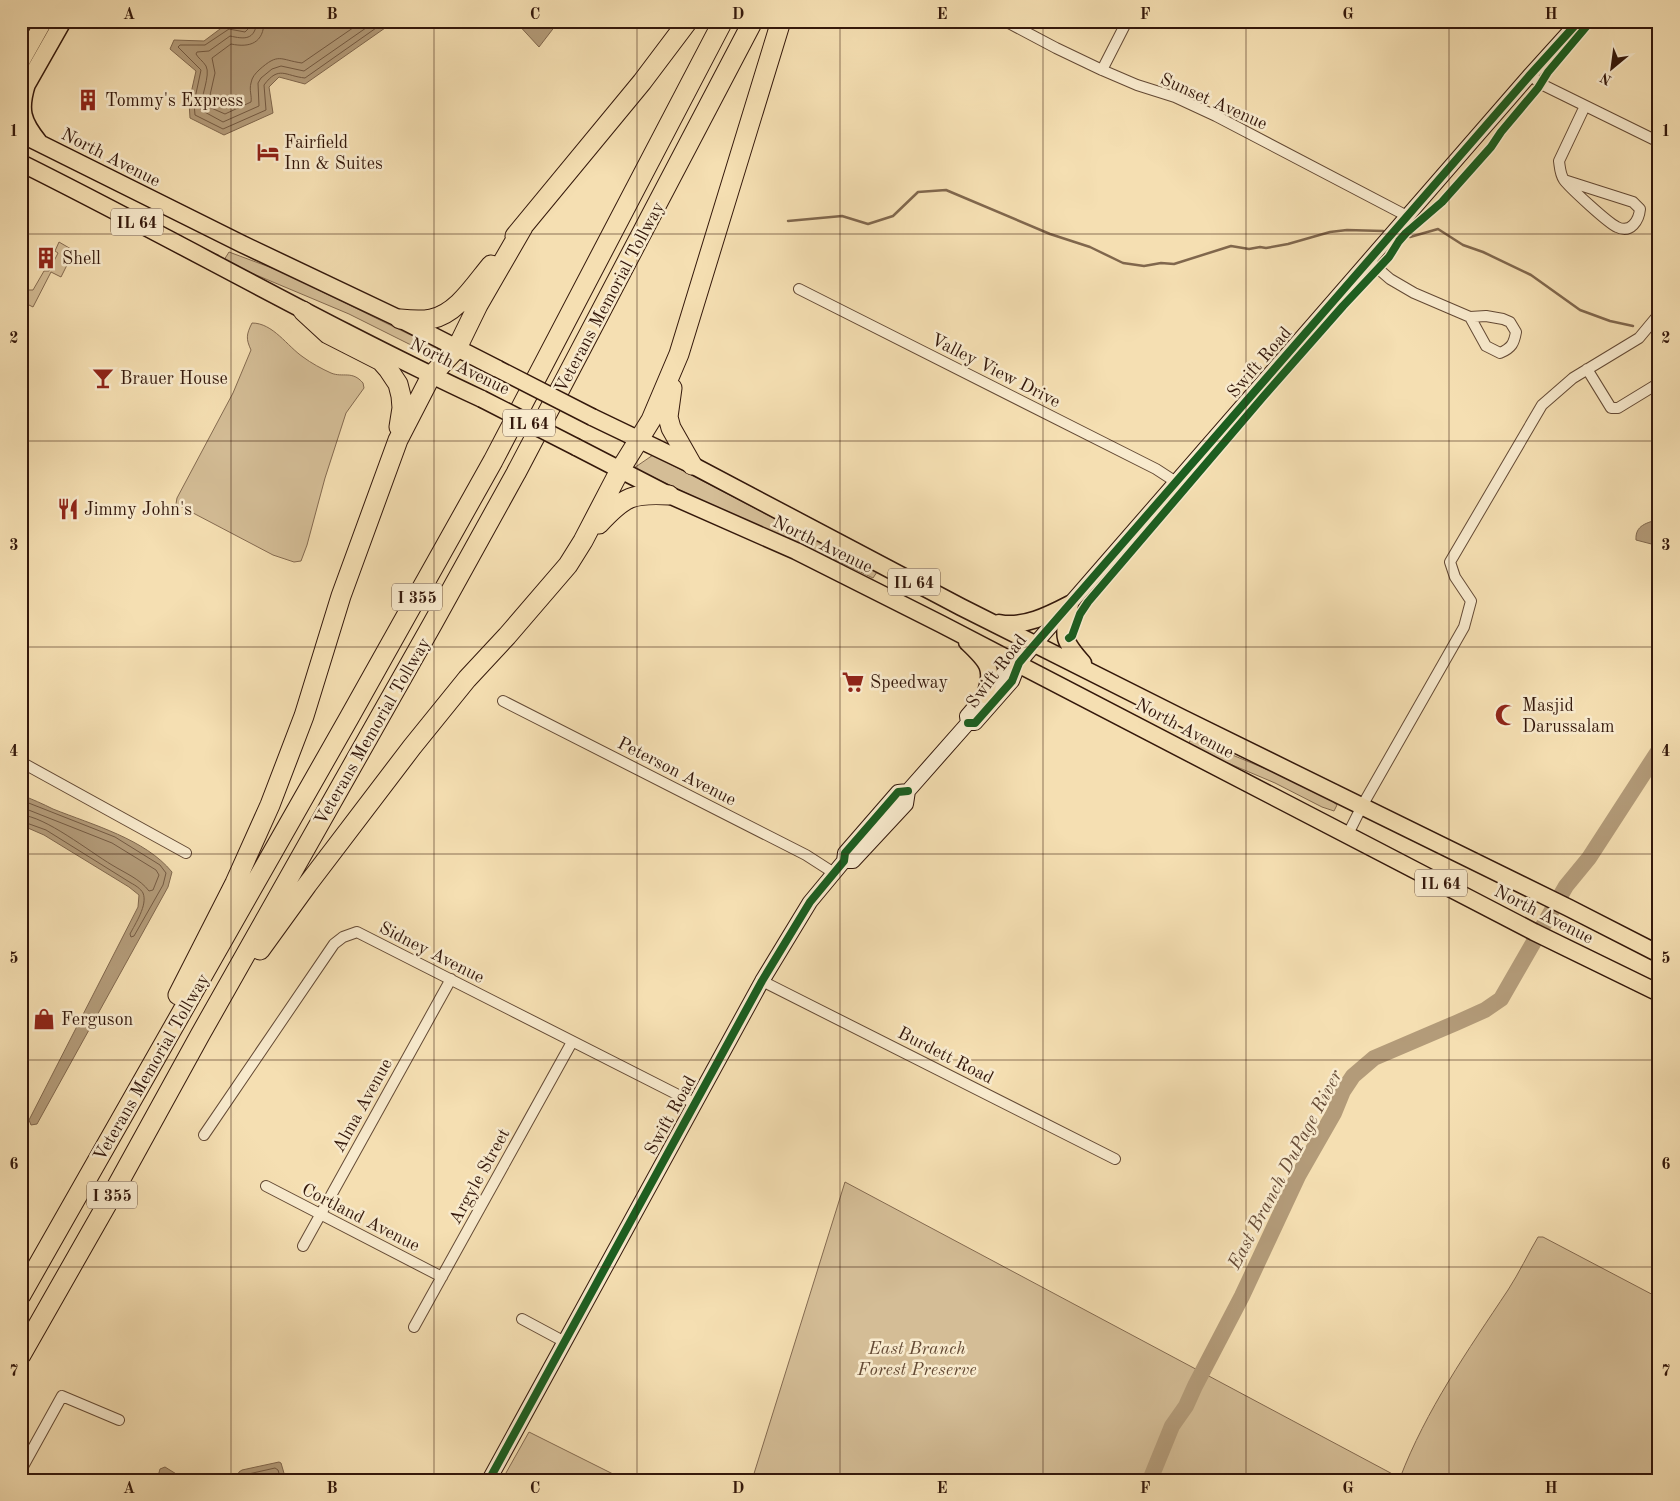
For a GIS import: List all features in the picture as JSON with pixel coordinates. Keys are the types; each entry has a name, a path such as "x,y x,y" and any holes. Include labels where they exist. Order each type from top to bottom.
{"highway":[{"path":"400,319 433,318 444,314 455,306 523,227 642,82 688,21"},
{"name":"Veterans Memorial Tollway","path":"21,1295 350,718 483,478 547,360 723,21"},
{"name":"Veterans Memorial Tollway","path":"21,1355 516,473 753,21"},
{"path":"692,465 671,428 668,417 670,398 679,354 781,21"},
{"path":"96,1164 154,1042 235,883 270,805 304,716 341,596 398,440 431,376 457,348 478,305 523,227"},
{"path":"303,311 328,334 381,361 388,369 398,384 401,396 402,408 398,440"},
{"path":"583,542 620,470 651,420 679,354"},
{"path":"200,1035 306,885 412,746 467,679 508,636 561,572 583,542 610,512 633,496 645,494 669,495"}],"main road":[{"path":"21,62 44,21"},
{"path":"41,144 28,129 24,118 22,102 24,89 63,21"},
{"name":"North Avenue","path":"21,134 242,244 400,319 692,465 991,622 1558,902 1659,954"},
{"name":"North Avenue","path":"23,165 431,376 482,399 669,495 796,551 1020,664 1289,805 1659,994"},
{"path":"991,622 1004,624 1022,623 1053,613 1070,604"},
{"path":"1070,604 1065,639 1068,646 1089,670"},
{"path":"941,624 968,642 987,664 990,675 985,695"}],"street":[{"name":"Sunset Avenue","path":"1005,21 1102,70 1174,97 1216,116 1407,216"},
{"path":"1102,70 1127,21"},
{"name":"Swift Road","path":"489,1480 762,981 803,912 844,861 845,853 898,792 908,791 968,723 975,723 1012,681 1020,664 1035,644 1368,260 1579,21"},
{"path":"1530,75 1541,84 1659,142"},
{"path":"1564,180 1633,202 1640,209 1639,218 1632,226 1626,229 1618,228 1589,205 1564,180 1559,161 1585,106"},
{"path":"1368,260 1390,279 1414,293 1470,317 1486,316 1510,322 1516,332 1514,343 1508,349 1500,352 1486,346 1470,317"},
{"name":"Valley View Drive","path":"799,289 1156,469 1176,482"},
{"path":"1348,834 1464,627 1471,601 1455,577 1450,562 1542,405 1573,378 1638,338 1659,314"},
{"path":"1587,369 1611,408 1618,408 1659,383"},
{"name":"Swift Road","path":"968,723 967,716 985,695 1004,674 1020,664"},
{"name":"Peterson Avenue","path":"503,701 806,855 834,873"},
{"path":"21,762 186,853"},
{"name":"Sidney Avenue","path":"204,1135 334,944 343,937 357,932 694,1103"},
{"name":"Alma Avenue","path":"303,1246 451,980"},
{"name":"Burdett Road","path":"762,981 1115,1159"},
{"name":"Argyle Street","path":"414,1327 572,1042"},
{"name":"Cortland Avenue","path":"266,1186 442,1276"},
{"path":"522,1319 564,1341"},
{"path":"21,1470 62,1396 119,1420"}],"green space":[{"path":"59,242 71,249 70,259 61,277 51,272 33,307 21,301 21,288 33,290 44,271 49,271 58,253 55,251"},
{"path":"229,252 280,271 439,349 429,354 349,314 242,269 224,260"},
{"path":"252,323 267,327 320,368 335,374 351,375 363,383 364,388 346,413 301,561 294,562 273,555 176,504 177,498 233,393 251,350 247,337"},
{"path":"653,455 877,572 873,578 763,530 634,468"},
{"path":"1192,737 1278,774 1337,805 1334,811 1322,807 1275,783 1197,750 1188,745"},
{"name":"East Branch Forest Preserve","path":"845,1182 1400,1478 1410,1453 1435,1404 1512,1284 1538,1237 1543,1237 1659,1298 1659,1480 752,1480"},
{"path":"529,1432 625,1480 502,1480"}],"water":[{"path":"246,21 395,21 305,84 279,77 269,87 273,113 224,135 190,118 189,102 196,71 170,49 174,40 204,41 228,23 243,28"},
{"path":"515,21 559,21 539,47"},
{"path":"1659,519 1659,546 1636,540 1637,531 1643,525"},
{"path":"21,795 133,842 161,860 172,872 168,887 37,1124 31,1125 29,1120 138,907 139,895 44,835 21,825"},
{"path":"281,1463 286,1480 236,1480 239,1472 242,1470"},
{"path":"165,1467 186,1480 157,1480 160,1469"}],"waterway":[{"path":"788,221 842,216 868,224 893,216 918,192 946,190 1050,234 1090,247 1123,263 1144,266 1161,263 1174,264 1231,246 1249,249 1266,248 1330,232 1347,230 1383,231"},
{"path":"1410,237 1438,229 1463,245 1483,252 1531,275 1580,310 1610,321 1633,326"},
{"name":"East Branch DuPage River","path":"1150,1480 1172,1426 1186,1406 1242,1296 1298,1176 1334,1113 1343,1091 1353,1076 1374,1058 1485,1010 1501,999 1566,886 1589,858 1659,750"}],"cycle path":[{"path":"968,723 975,723 1012,681 1019,663 1035,644 1579,21"},
{"path":"1069,638 1072,636 1080,614 1088,602 1263,397 1389,257 1406,233 1442,202 1491,147 1501,132 1538,88 1548,72 1591,21"},
{"path":"489,1480 762,981 810,902 844,861 845,853 898,792 908,791"}],"place":[{"name":"Tommy's Express","path":"88,100"},
{"name":"Fairfield Inn & Suites","path":"268,152"},
{"name":"Shell","path":"46,258"},
{"name":"Brauer House","path":"103,378"},
{"name":"Jimmy John's","path":"68,509"},
{"name":"Speedway","path":"853,682"},
{"name":"Masjid Darussalam","path":"1506,715"},
{"name":"Ferguson","path":"44,1019"}]}
